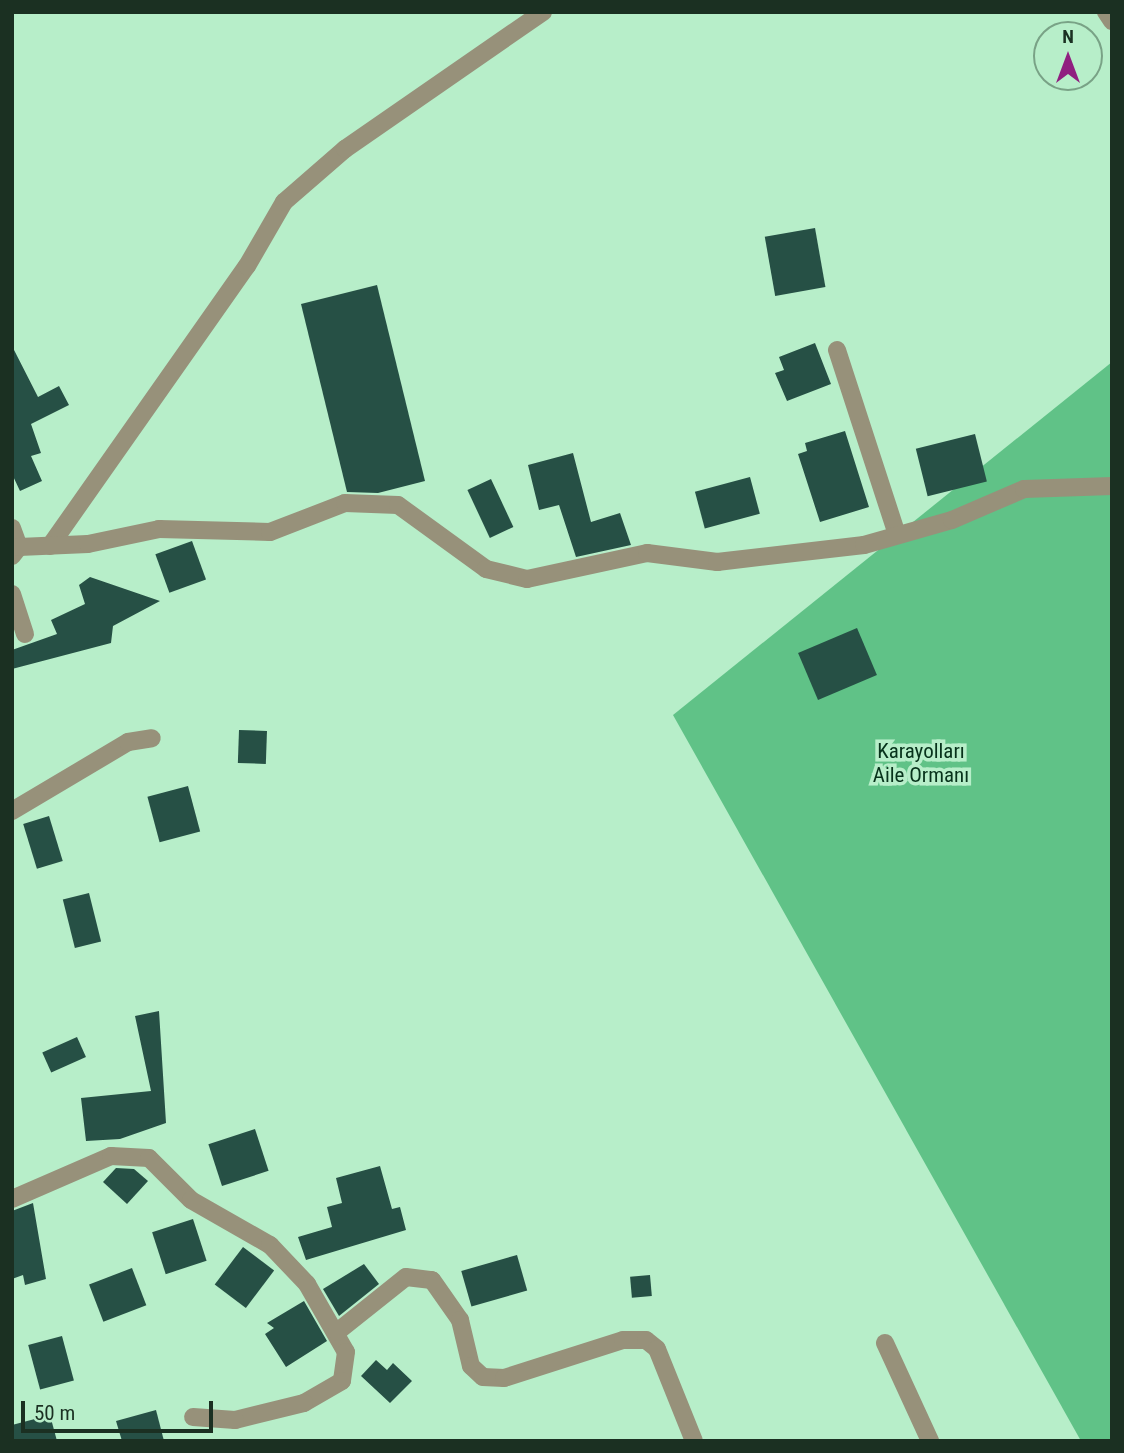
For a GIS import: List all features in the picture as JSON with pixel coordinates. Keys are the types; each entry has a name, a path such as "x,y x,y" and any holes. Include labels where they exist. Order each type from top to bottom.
{"street":[{"path":"50,545 247,266 284,202 345,149 543,12"},
{"path":"1106,12 1112,22"},
{"path":"837,350 897,535"},
{"path":"12,528 16,552 159,529 270,532 345,503 398,505 486,569 527,579 647,553 717,562 897,535 1024,489 1112,486"},
{"path":"12,594 25,634"},
{"path":"12,811 128,742 152,738"},
{"path":"12,1199 111,1156 149,1158 191,1200 270,1245 307,1284 337,1332 345,1363 342,1381 327,1394 235,1420 192,1417"},
{"path":"337,1332 406,1277 432,1280 460,1320 471,1366 483,1377 504,1378 623,1340 646,1340 657,1349 694,1441"},
{"path":"885,1343 930,1441"}],"green space":[{"name":"Karayolları Aile Ormanı","path":"1112,362 1112,1441 1081,1441 673,715"}],"building":[{"path":"815,228 825,287 775,296 765,237"},
{"path":"377,285 425,481 378,493 347,492 301,304"},
{"path":"815,343 831,384 787,401 775,373 784,370 779,357"},
{"path":"12,346 38,397 59,386 69,405 31,424 41,453 31,456 42,481 20,491 12,474"},
{"path":"845,431 869,507 820,522 798,454 807,451 805,443"},
{"path":"975,434 987,482 928,496 916,449"},
{"path":"573,453 591,522 620,513 631,545 576,557 559,505 539,510 528,465"},
{"path":"750,477 760,514 705,528 695,492"},
{"path":"491,479 513,527 490,538 467,490"},
{"path":"192,541 206,580 169,593 155,554"},
{"path":"90,577 160,601 113,626 111,643 12,669 12,650 57,634 51,620 85,604 79,585"},
{"path":"857,628 877,675 818,700 798,653"},
{"path":"239,730 267,731 266,764 238,763"},
{"path":"188,786 200,831 160,842 147,797"},
{"path":"49,816 63,861 37,869 23,824"},
{"path":"89,893 101,942 75,948 63,900"},
{"path":"159,1011 166,1123 120,1139 86,1141 81,1098 151,1091 135,1016"},
{"path":"77,1037 86,1057 51,1073 42,1052"},
{"path":"255,1129 269,1171 222,1186 208,1144"},
{"path":"380,1166 392,1209 400,1207 406,1230 306,1260 298,1237 332,1227 327,1207 342,1203 336,1178"},
{"path":"116,1168 134,1169 148,1181 127,1204 103,1182"},
{"path":"33,1203 46,1279 25,1285 23,1275 12,1279 12,1211"},
{"path":"193,1219 207,1261 166,1274 152,1232"},
{"path":"243,1247 274,1270 246,1308 215,1285"},
{"path":"517,1255 527,1291 471,1307 461,1271"},
{"path":"364,1264 379,1284 339,1316 323,1289"},
{"path":"132,1268 146,1305 103,1322 89,1284"},
{"path":"650,1275 652,1296 632,1298 630,1277"},
{"path":"304,1301 327,1341 286,1367 265,1334 274,1328 267,1323"},
{"path":"62,1336 74,1380 40,1389 28,1345"},
{"path":"376,1360 387,1370 393,1363 412,1381 390,1403 361,1376"},
{"path":"156,1410 164,1441 122,1441 116,1421"},
{"path":"50,1415 57,1441 12,1441 12,1425"}]}
